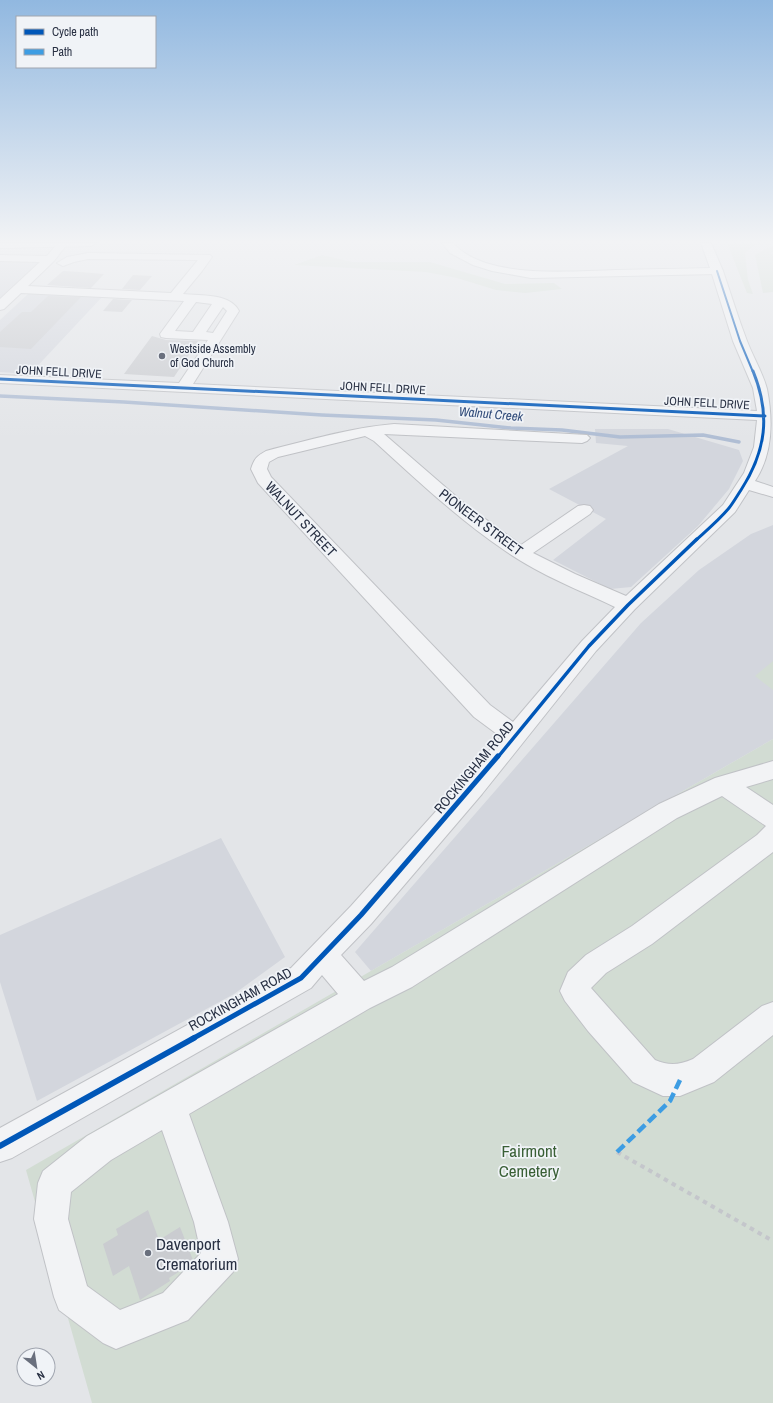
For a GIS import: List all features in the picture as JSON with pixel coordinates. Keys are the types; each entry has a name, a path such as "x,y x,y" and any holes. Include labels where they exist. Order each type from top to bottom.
{"street":[{"path":"189,308 166,334 217,337"},
{"path":"197,336 216,308"},
{"path":"183,388 233,311 232,308"},
{"name":"ROCKINGHAM ROAD","path":"1,1143 301,978 361,915 474,787 589,646 628,605 729,508 752,473 762,447 765,416 760,388 740,341 729,308"},
{"name":"JOHN FELL DRIVE","path":"0,379 765,416"},
{"name":"WALNUT STREET","path":"515,735 482,711 264,479 259,469 262,460 272,454 302,445 367,431 394,429 582,438"},
{"name":"PIONEER STREET","path":"367,431 379,438 479,523 511,548 550,570 628,605"},
{"path":"745,483 773,492"},
{"path":"521,553 584,510"},
{"path":"170,1106 211,1222 220,1259 175,1307 116,1330 72,1297 51,1219 55,1183 99,1148 170,1106 360,998 402,977 668,811 724,785 773,770"},
{"path":"724,785 773,818"},
{"path":"773,834 766,844 642,935 596,964 578,982 576,991 599,1020 644,1071 663,1080 680,1080 703,1071 773,1016"},
{"path":"323,955 360,998"}],"path":[{"path":"617,1152 773,1241"}],"shaded area":[{"path":"12,308 91,308 30,374 0,372 0,320"},
{"path":"595,429 668,429 739,450 743,461 729,489 698,526 631,587 610,589 553,560 606,519 549,489 628,446 596,443"},
{"path":"773,525 773,739 371,971 355,952 641,623 699,570 751,534"},
{"path":"221,838 285,957 234,994 37,1101 0,982 0,935"}],"green space":[{"path":"773,661 773,690 755,676"},
{"name":"Fairmont Cemetery","path":"773,739 773,1403 92,1403 26,1170"}],"building":[{"path":"35,308 70,308 31,349 0,347 0,332 22,312 31,312"},
{"path":"105,308 125,308 122,312 103,311"},
{"name":"Westside Assembly of God Church","path":"152,336 166,340 198,341 174,377 124,374"},
{"name":"Davenport Crematorium","path":"148,1210 159,1240 180,1227 193,1260 185,1268 169,1278 170,1281 140,1300 129,1266 113,1276 103,1244 118,1235 116,1229"}],"waterway":[{"name":"Walnut Creek","path":"0,396 124,402 322,415 436,420 511,428 562,430 620,437 703,435 739,442"}],"marked path":[{"path":"617,1152 670,1101 680,1080"}],"cycle path":[{"path":"0,1146 301,978 361,915 473,787 589,646 628,605 729,508 752,473 762,447 765,416 760,388 740,341 729,308"},
{"path":"0,379 765,416"}],"place":[{"name":"Westside Assembly of God Church","path":"162,356"},
{"name":"Davenport Crematorium","path":"148,1253"}]}
